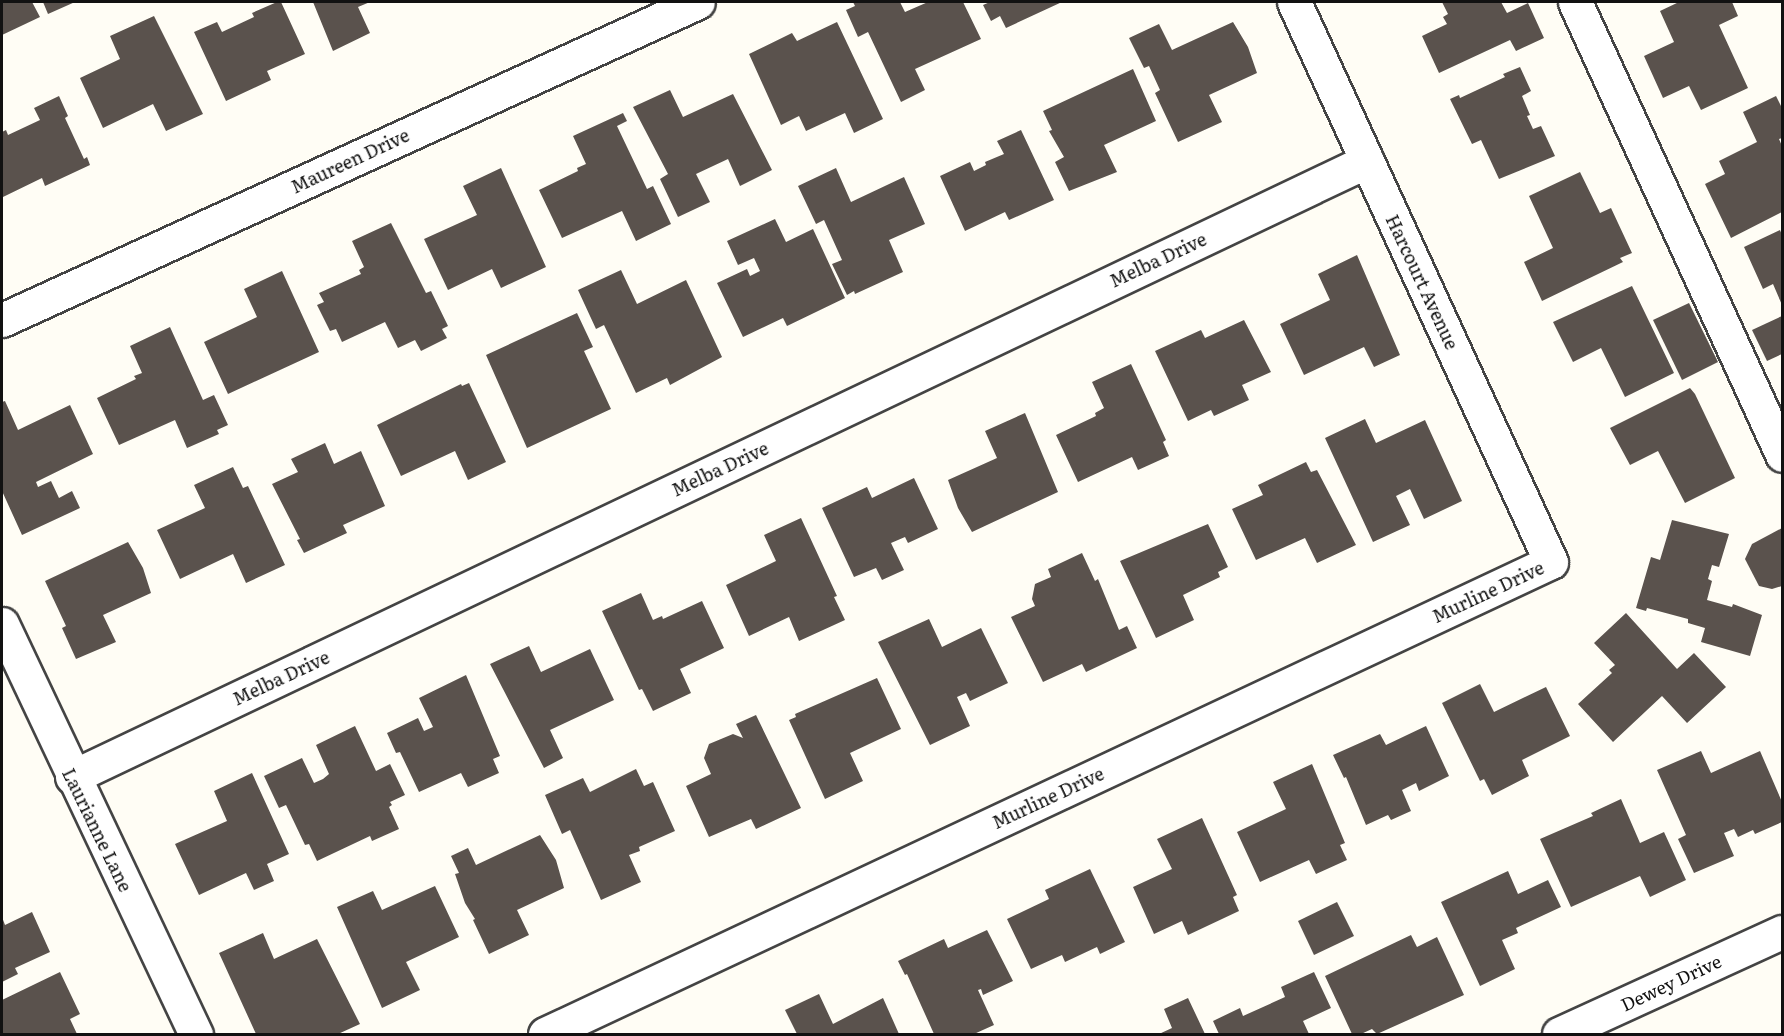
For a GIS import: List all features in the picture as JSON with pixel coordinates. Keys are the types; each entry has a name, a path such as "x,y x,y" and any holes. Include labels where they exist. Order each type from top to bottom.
{"street":[{"name":"Maureen Drive","path":"2,320 698,2"},
{"name":"Harcourt Avenue","path":"1294,2 1551,562"},
{"path":"1575,2 1782,455"},
{"name":"Melba Drive","path":"72,777 1367,161"},
{"name":"Murline Drive","path":"545,1035 1551,562"},
{"name":"Laurianne Lane","path":"2,624 72,777 196,1035"},
{"name":"Dewey Drive","path":"1559,1035 1782,932"}],"building":[{"path":"2,2 32,2 40,17 2,35"},
{"path":"43,2 75,2 48,14"},
{"path":"281,2 305,54 267,71 271,80 226,101 194,32 217,22 222,32 254,17 252,13"},
{"path":"313,2 370,2 358,7 370,33 333,51"},
{"path":"853,2 900,2 905,12 928,2 963,2 981,39 915,69 925,90 901,102 868,32 858,37 846,10 855,6"},
{"path":"990,2 1062,2 1006,28 1000,16 991,21 983,5"},
{"path":"1442,2 1501,2 1507,13 1528,3 1544,38 1516,51 1510,40 1439,73 1422,36 1447,24 1443,17 1448,14"},
{"path":"1679,2 1732,2 1738,16 1719,25 1748,88 1701,110 1689,86 1663,98 1644,56 1674,42 1660,11"},
{"path":"154,16 203,114 166,131 153,104 103,128 80,78 120,59 110,36"},
{"path":"837,22 883,119 854,133 845,113 806,131 799,116 781,125 749,54 792,33 797,41"},
{"path":"1233,22 1248,47 1257,73 1209,95 1222,122 1178,142 1155,93 1160,90 1149,66 1144,68 1129,38 1159,24 1172,50"},
{"path":"1520,67 1531,91 1522,96 1530,115 1527,116 1533,129 1541,126 1555,156 1499,179 1481,140 1472,144 1450,99 1459,95 1460,98 1505,77 1503,74"},
{"path":"1133,69 1156,121 1104,145 1117,172 1069,191 1055,162 1064,157 1049,131 1052,130 1043,111"},
{"path":"670,90 683,117 733,94 772,170 740,186 728,159 696,174 710,202 678,217 660,179 668,174 633,107"},
{"path":"59,96 68,116 65,118 84,159 87,157 90,165 45,186 42,178 3,197 2,132 6,130 8,135 40,120 34,108"},
{"path":"1776,96 1782,108 1782,138 1779,139 1782,146 1782,212 1731,238 1705,184 1725,174 1719,161 1757,142 1743,112"},
{"path":"623,113 627,121 617,126 647,189 653,186 671,224 636,241 622,211 562,238 539,190 578,171 577,168 586,164 573,136"},
{"path":"1021,130 1054,200 1009,220 1005,212 965,231 940,176 970,162 974,171 986,165 985,162 1004,154 997,141"},
{"path":"501,168 546,267 501,288 492,269 448,290 424,239 477,215 463,186"},
{"path":"836,168 851,202 904,177 925,224 889,240 903,272 855,294 854,291 847,295 832,264 842,260 824,220 816,224 798,186"},
{"path":"1580,172 1600,213 1611,208 1632,253 1620,258 1623,262 1542,301 1524,262 1553,248 1529,196"},
{"path":"775,219 786,242 813,229 845,298 787,326 783,318 743,337 717,283 747,269 750,276 760,271 754,258 738,265 727,241"},
{"path":"391,223 426,293 431,291 448,326 442,329 447,338 421,351 415,340 398,348 385,322 342,342 336,329 330,331 317,305 324,302 319,293 361,274 359,270 364,267 352,241"},
{"path":"1780,230 1782,235 1782,305 1773,284 1763,289 1744,247"},
{"path":"1357,255 1400,355 1374,367 1364,347 1304,375 1280,324 1330,300 1318,274"},
{"path":"621,270 637,304 686,280 722,357 670,385 667,378 636,393 604,325 596,329 578,290"},
{"path":"282,271 319,352 228,394 204,342 257,317 244,289"},
{"path":"1632,286 1674,373 1625,397 1601,348 1573,362 1553,322"},
{"path":"1689,303 1718,362 1682,380 1653,320"},
{"path":"577,313 593,347 584,351 611,409 527,448 486,355"},
{"path":"1782,316 1782,354 1767,361 1752,330"},
{"path":"1244,320 1271,372 1242,385 1249,400 1214,416 1211,410 1188,421 1155,351 1201,330 1205,338"},
{"path":"170,327 203,400 214,395 228,425 217,430 219,434 187,448 175,420 119,445 97,398 136,379 134,376 142,373 130,346"},
{"path":"1131,364 1166,440 1163,442 1169,456 1138,470 1132,457 1078,482 1056,435 1096,416 1095,413 1104,408 1092,382"},
{"path":"469,383 506,462 468,480 455,451 401,476 377,425 461,384 462,386"},
{"path":"1690,388 1735,478 1685,503 1658,451 1630,465 1610,428"},
{"path":"5,401 18,430 70,405 93,454 36,482 38,487 51,481 59,498 72,491 80,508 22,535 2,491 2,402"},
{"path":"1025,413 1058,492 972,532 958,508 948,480 997,458 985,431"},
{"path":"1365,419 1376,443 1425,420 1462,501 1424,519 1410,489 1396,496 1410,525 1373,542 1325,438"},
{"path":"325,443 334,464 361,451 385,506 343,525 347,533 304,553 297,540 300,539 272,484 298,472 291,459"},
{"path":"1306,462 1311,472 1317,470 1356,545 1317,563 1305,538 1256,560 1232,509 1263,495 1258,485"},
{"path":"233,467 243,488 248,486 285,565 246,583 233,554 180,579 157,530 205,508 194,485"},
{"path":"914,478 938,529 908,543 905,537 891,543 904,570 882,580 876,568 854,577 822,508 867,487 872,498"},
{"path":"801,518 837,596 834,597 845,620 799,641 789,617 749,636 726,585 776,561 764,535"},
{"path":"1672,520 1729,534 1719,567 1712,565 1708,579 1712,581 1707,600 1732,607 1733,604 1762,615 1750,656 1701,642 1705,628 1688,623 1688,619 1647,608 1646,611 1636,608 1651,557 1660,560"},
{"path":"1208,524 1228,567 1218,572 1220,577 1183,595 1194,620 1156,638 1120,561"},
{"path":"1782,528 1782,586 1772,589 1759,586 1745,559 1752,544"},
{"path":"128,542 143,568 151,593 103,615 116,642 76,659 62,628 66,626 45,581"},
{"path":"1082,553 1095,581 1098,579 1119,630 1127,626 1137,648 1086,672 1082,664 1043,682 1011,617 1035,606 1032,599 1035,584 1051,577 1048,569"},
{"path":"641,593 653,620 662,616 663,619 702,601 724,648 680,669 691,693 653,711 642,689 639,690 602,611"},
{"path":"1626,613 1677,669 1694,653 1726,687 1687,723 1662,696 1613,742 1578,704 1612,673 1609,670 1615,665 1594,643"},
{"path":"929,619 942,647 981,628 1008,683 970,701 966,693 957,697 970,726 930,745 878,642"},
{"path":"529,646 541,672 590,649 614,700 550,730 563,758 544,768 490,664"},
{"path":"466,675 500,756 493,759 499,773 468,787 461,773 419,792 400,752 396,753 387,733 418,718 424,731 433,727 419,698"},
{"path":"877,678 901,729 850,753 863,781 825,799 789,720 796,717 795,714"},
{"path":"1480,684 1494,712 1546,687 1570,736 1522,760 1529,776 1492,795 1484,779 1480,781 1442,703"},
{"path":"756,715 801,808 756,829 751,819 709,837 686,786 711,774 704,758 709,744 733,734 743,738 736,724"},
{"path":"355,726 376,771 390,764 405,795 390,802 392,805 389,807 399,829 372,841 370,836 317,861 309,844 305,845 286,805 279,808 264,776 302,758 314,783 323,779 329,774 316,745"},
{"path":"1426,726 1449,776 1419,791 1416,783 1402,790 1411,811 1391,820 1388,815 1366,825 1346,777 1344,778 1333,755 1380,734 1386,745"},
{"path":"1701,751 1711,773 1760,751 1782,802 1782,822 1755,834 1753,830 1738,837 1734,829 1724,833 1734,856 1694,873 1678,839 1686,835 1657,770"},
{"path":"1312,764 1345,843 1340,845 1347,860 1316,874 1309,860 1260,882 1237,832 1286,809 1273,782"},
{"path":"636,769 644,786 653,782 675,831 639,847 640,851 629,855 641,882 601,900 570,830 562,834 545,795 583,778 590,792"},
{"path":"252,773 289,854 267,864 274,881 254,890 246,873 199,895 175,844 227,821 214,791"},
{"path":"1621,799 1640,843 1664,832 1686,880 1650,897 1640,876 1571,907 1540,839 1593,816 1591,813"},
{"path":"1202,818 1237,895 1233,897 1239,911 1188,935 1182,921 1154,934 1133,887 1172,869 1157,839"},
{"path":"540,835 556,860 564,888 517,910 529,935 489,954 473,920 475,919 465,903 455,874 459,873 451,856 468,848 476,865"},
{"path":"1090,869 1125,942 1100,954 1097,947 1065,962 1062,955 1031,969 1007,919 1049,899 1045,890"},
{"path":"1508,871 1518,894 1548,880 1561,907 1516,928 1518,933 1502,940 1515,969 1480,986 1441,902"},
{"path":"435,886 459,937 406,962 420,990 382,1008 337,907 373,891 382,910"},
{"path":"1337,902 1354,936 1314,955 1298,921"},
{"path":"32,912 50,952 15,968 18,974 2,982 2,917 5,925"},
{"path":"987,930 1013,981 983,995 981,989 978,990 994,1025 974,1034 934,1034 907,974 905,975 898,961 944,939 948,948"},
{"path":"263,933 274,959 317,939 360,1024 338,1034 256,1034 219,953"},
{"path":"1411,935 1417,947 1437,937 1464,995 1377,1034 1372,1029 1361,1034 1352,1034 1325,976"},
{"path":"60,972 80,1014 70,1019 77,1034 2,1034 2,1000"},
{"path":"1314,972 1331,1008 1303,1021 1309,1034 1219,1034 1213,1021 1240,1008 1243,1016 1285,997 1281,987"},
{"path":"819,994 833,1024 883,998 899,1034 797,1034 785,1010"},
{"path":"1188,998 1205,1034 1159,1034 1172,1028 1164,1009"}]}
